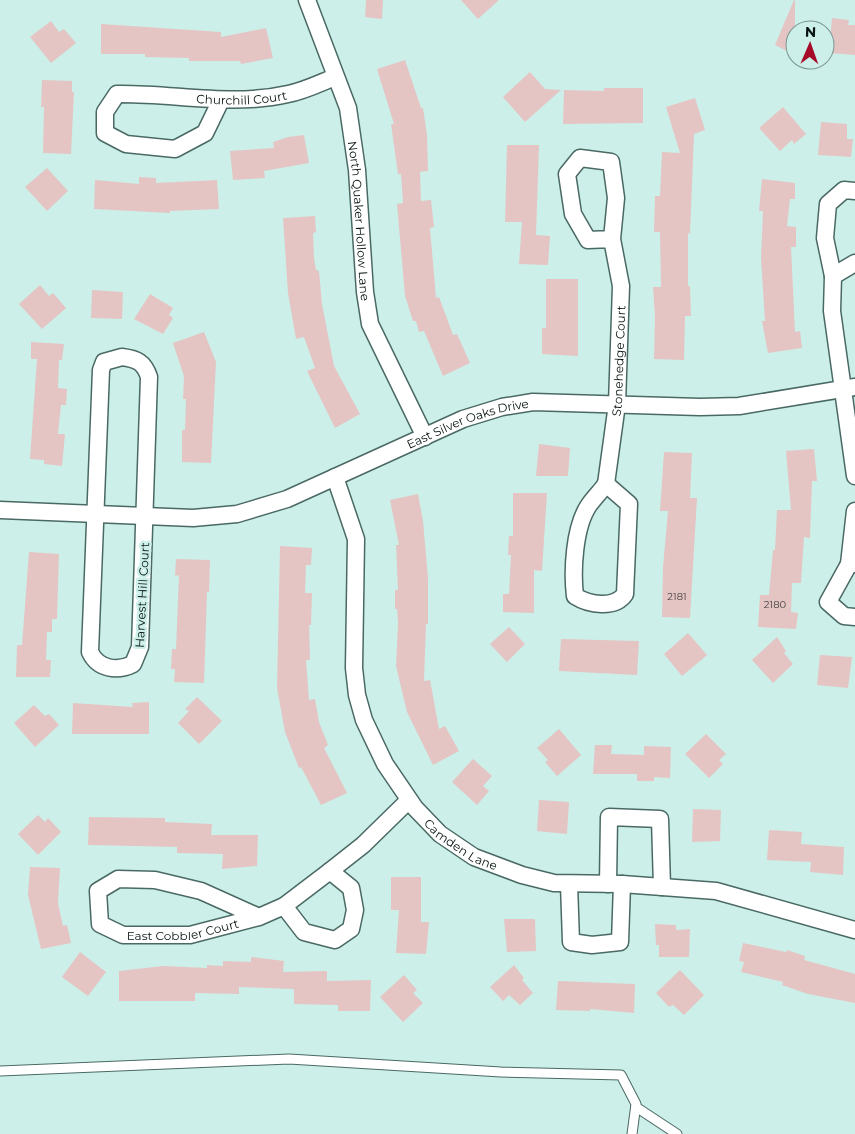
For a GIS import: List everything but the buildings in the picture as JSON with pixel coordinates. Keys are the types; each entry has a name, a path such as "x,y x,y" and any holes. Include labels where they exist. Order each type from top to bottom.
{"street":[{"name":"North Quaker Hollow Lane","path":"307,0 348,108 356,161 365,292 370,324 425,437"},
{"name":"Churchill Court","path":"221,100 205,132 174,149 126,144 104,133 105,112 116,94 144,94 221,100 265,98 291,94 335,77"},
{"name":"Stonehedge Court","path":"606,484 617,404 621,286 612,239 616,198 610,162 580,158 568,174 573,214 588,240 612,239"},
{"path":"855,191 844,190 828,204 825,238 833,276 832,311 849,388 855,476"},
{"path":"833,276 855,263"},
{"name":"Harvest Hill Court","path":"122,357 137,359 146,366 149,377 145,517 140,647 133,664 114,668 102,666 94,661 90,652 101,370 104,362 122,357"},
{"name":"East Silver Oaks Drive","path":"0,510 192,518 237,514 287,499 463,419 502,407 533,402 700,407 739,406 849,388"},
{"name":"Camden Lane","path":"335,477 356,539 354,668 357,695 364,720 385,764 409,800 440,834 474,857 522,875 554,883 615,884 716,891 855,930"},
{"path":"606,484 629,504 625,594 614,603 583,602 575,596 573,579 576,542 588,506 606,484"},
{"path":"855,511 852,564 828,602 844,616 855,617"},
{"name":"East Cobbler Court","path":"259,917 201,891 155,880 118,879 98,891 100,924 123,935 190,935 259,917 284,906 330,871 363,845 409,800"},
{"path":"568,884 571,942 592,945 620,942 609,817 660,819 662,887"},
{"path":"284,906 304,932 335,940 351,929 355,910 351,888 330,871"}],"lane":[{"path":"0,1071 289,1058 501,1072 621,1075 636,1107 677,1134"},
{"path":"632,1134 636,1107"}]}
